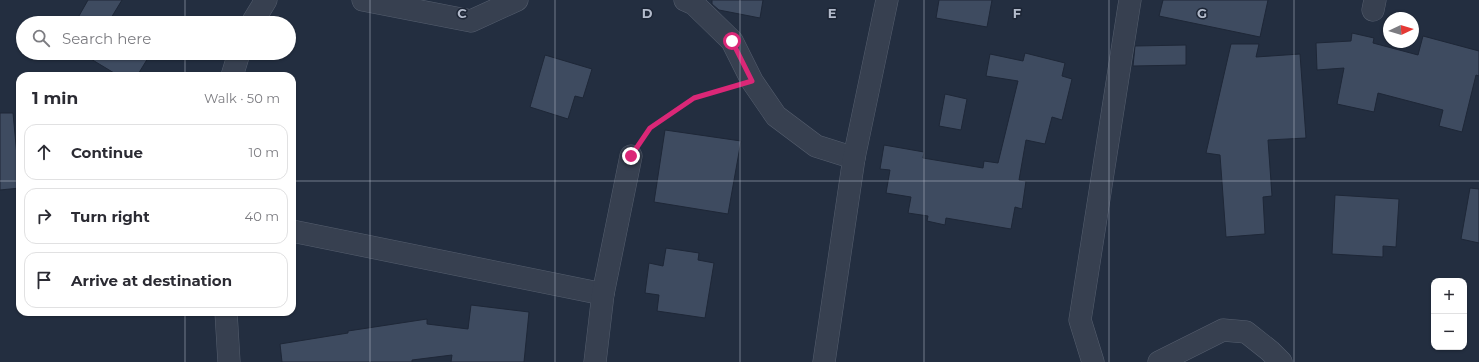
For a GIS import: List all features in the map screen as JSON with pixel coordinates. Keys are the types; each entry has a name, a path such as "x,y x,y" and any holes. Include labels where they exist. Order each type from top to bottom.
{"street":[{"path":"256,16 266,0"},
{"path":"363,0 472,21 517,0"},
{"path":"685,0 694,4 732,41 752,81 776,116 816,146 854,158"},
{"path":"824,362 854,158 887,0"},
{"path":"1093,362 1080,320 1130,0"},
{"path":"233,72 237,60"},
{"path":"596,362 603,294 631,156"},
{"path":"296,232 603,294"},
{"path":"226,316 229,362"},
{"path":"1159,362 1223,330 1246,332 1281,362"}],"path":[{"path":"631,156 650,128 694,98 752,81"}],"building":[{"path":"88,0 122,0 112,16 79,16"},
{"path":"712,0 763,0 760,18 719,10 712,4"},
{"path":"939,0 992,0 987,27 936,18"},
{"path":"1163,0 1268,0 1260,37 1159,16"},
{"path":"1352,33 1374,38 1373,43 1383,46 1383,48 1392,48 1418,55 1423,36 1479,51 1479,76 1476,75 1462,132 1439,126 1443,110 1378,93 1374,112 1337,104 1344,68 1317,70 1316,43 1351,41"},
{"path":"1231,44 1259,44 1256,57 1300,54 1306,138 1268,140 1272,196 1263,197 1265,234 1226,237 1220,155 1206,153"},
{"path":"1186,45 1186,65 1133,66 1135,46"},
{"path":"1025,53 1065,63 1062,76 1072,79 1062,120 1052,117 1045,144 1026,140 1019,180 1026,181 1022,209 1015,207 1011,229 946,218 945,225 927,221 928,216 908,213 911,197 886,193 890,170 880,169 884,145 924,152 923,158 983,168 984,161 998,163 1018,81 986,76 990,54 1023,61"},
{"path":"545,55 592,69 583,98 575,96 568,119 530,107"},
{"path":"93,60 147,60 139,72 112,72"},
{"path":"945,94 967,99 961,130 939,126"},
{"path":"0,113 13,113 16,145 16,188 0,190"},
{"path":"665,130 741,141 728,214 654,202"},
{"path":"1470,188 1479,189 1479,243 1461,239"},
{"path":"1335,195 1399,199 1396,247 1383,246 1383,257 1332,254"},
{"path":"666,248 699,253 698,260 714,263 705,318 657,311 659,295 645,293 649,263 663,266"},
{"path":"471,305 529,312 524,362 451,362 452,355 412,360 412,362 282,362 280,344 348,333 348,331 427,319 427,324 468,329"}],"route":[{"path":"631,156 650,128 694,98 752,81 732,41"}]}
